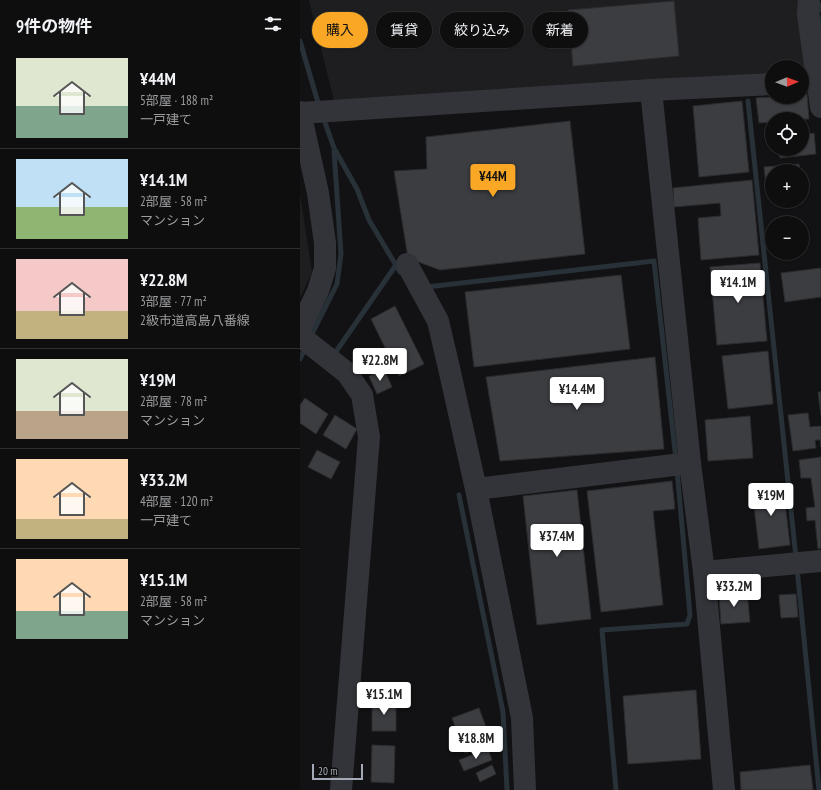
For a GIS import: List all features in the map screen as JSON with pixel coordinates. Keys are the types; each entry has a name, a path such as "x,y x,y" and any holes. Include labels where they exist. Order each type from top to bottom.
{"street":[{"path":"809,0 808,15 813,82 821,107"},
{"path":"300,329 318,291 325,268 324,243 318,193 300,112 765,84"},
{"path":"651,90 690,463 704,572 724,790"},
{"path":"407,264 438,321 449,368 476,489 522,718 525,790"},
{"path":"300,336 347,373 362,395 369,438 341,790"},
{"path":"476,489 690,463"},
{"path":"704,572 821,561"}],"shaded area":[{"path":"309,0 804,0 809,60 765,60 765,79 334,101 321,48 368,48 368,12 312,12"},
{"path":"300,194 312,272 300,298"}],"building":[{"path":"674,1 679,56 573,66 571,48 588,48 588,12 568,12 568,10"},
{"path":"765,97 765,104 808,104 808,112 765,112 765,123 759,123 756,98"},
{"path":"742,101 749,172 699,177 693,106"},
{"path":"570,121 585,254 440,270 408,258 394,171 427,169 426,137"},
{"path":"814,133 816,154 809,155 809,134"},
{"path":"780,156 798,156 780,158"},
{"path":"752,180 759,255 701,260 698,218 721,216 720,203 674,207 673,188"},
{"path":"760,263 767,341 717,345 710,267"},
{"path":"821,268 821,297 785,302 781,273"},
{"path":"621,275 630,349 474,367 465,292"},
{"path":"395,306 424,364 399,376 371,319"},
{"path":"768,351 773,404 728,409 722,356"},
{"path":"655,357 664,449 500,461 486,377"},
{"path":"384,369 392,387 377,394 369,376"},
{"path":"818,392 821,392 821,415"},
{"path":"305,398 328,414 316,434 300,423 300,405"},
{"path":"808,413 810,427 821,426 821,447 820,440 815,440 816,448 793,451 788,415"},
{"path":"335,415 357,429 346,449 323,435"},
{"path":"750,416 753,458 708,461 705,420"},
{"path":"317,450 340,462 331,479 308,467"},
{"path":"821,457 821,548 818,549 815,520 807,521 806,508 815,507 811,478 801,478 799,460"},
{"path":"672,481 675,509 653,511 663,605 601,612 587,491"},
{"path":"783,485 790,545 759,549 752,489"},
{"path":"577,490 591,619 537,625 523,496"},
{"path":"747,591 750,622 721,624 719,594"},
{"path":"796,594 798,617 781,618 779,595"},
{"path":"696,690 701,759 628,764 623,696"},
{"path":"372,701 396,701 396,731 372,731"},
{"path":"479,708 492,743 465,753 452,718"},
{"path":"372,745 395,746 394,783 371,782"},
{"path":"488,749 492,760 464,771 459,760"},
{"path":"492,765 496,774 480,782 476,773"},
{"path":"810,765 813,790 741,790 740,772"}],"waterway":[{"path":"821,5 817,14 821,24"},
{"path":"300,41 319,106"},
{"path":"748,101 796,558"},
{"path":"323,117 334,148 357,189 369,220 400,272"},
{"path":"310,338 337,284 341,254 334,151"},
{"path":"426,287 654,261 676,460"},
{"path":"335,353 396,265"},
{"path":"300,359 306,347"},
{"path":"616,790 602,630 687,624 690,615 677,470"},
{"path":"459,495 503,712 507,790"},
{"path":"797,568 819,790"}]}
